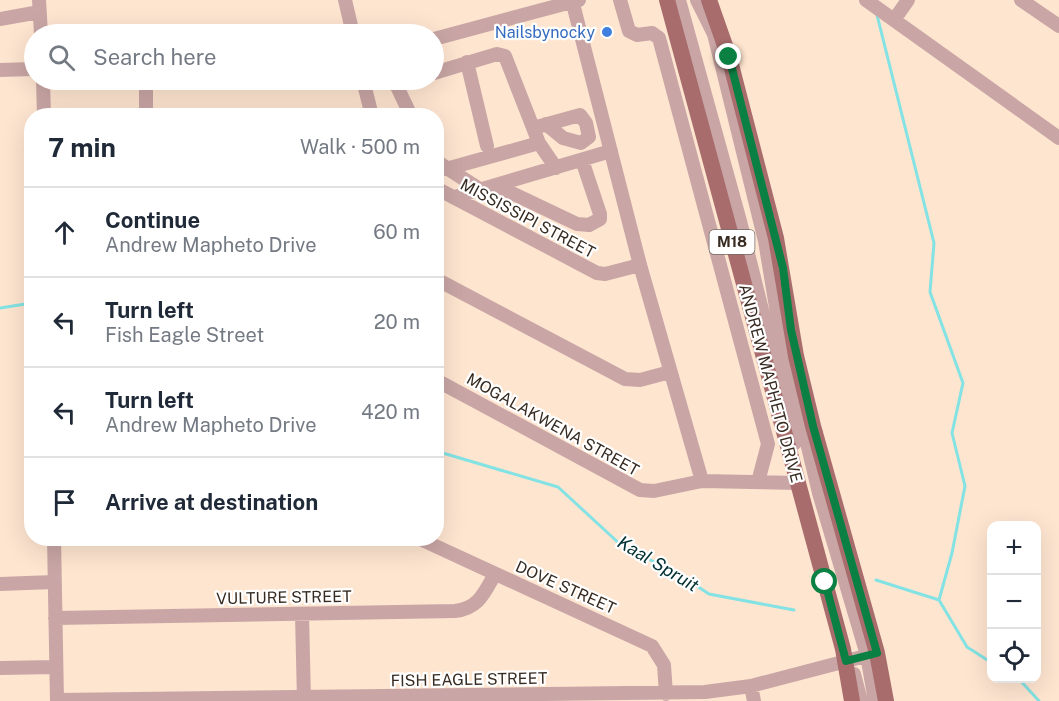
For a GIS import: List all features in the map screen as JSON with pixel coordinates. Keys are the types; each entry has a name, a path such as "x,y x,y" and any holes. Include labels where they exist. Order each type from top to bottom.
{"main road":[{"name":"ANDREW MAPHETO DRIVE","path":"667,0 848,661"},
{"name":"ANDREW MAPHETO DRIVE","path":"709,0 729,57 776,238 783,268 796,356 849,576 886,701"},
{"name":"M18","path":"848,661 852,701"}],"street":[{"path":"345,0 351,24"},
{"path":"444,36 574,0 640,265 702,481"},
{"path":"620,0 629,31 637,35 652,33 659,39 768,444 758,482"},
{"path":"679,0 740,221 827,580"},
{"path":"697,0 714,34 765,241 778,325 819,493 849,576"},
{"path":"866,0 1059,138"},
{"path":"891,18 908,0"},
{"path":"1021,0 1059,26"},
{"path":"0,19 39,6 40,24"},
{"path":"444,70 497,54 505,56 540,126 538,143 556,168"},
{"path":"467,63 487,146"},
{"path":"0,70 24,69"},
{"path":"43,90 44,108"},
{"path":"146,90 147,108"},
{"path":"366,90 370,108"},
{"path":"399,90 407,108"},
{"path":"444,164 538,143"},
{"path":"455,197 611,151"},
{"path":"495,185 578,224 589,225 600,219 600,214 582,160"},
{"path":"444,167 481,190"},
{"name":"MISSISSIPI STREET","path":"444,192 597,273 605,274 640,265"},
{"path":"444,283 625,379 640,380 670,372"},
{"name":"MOGALAKWENA STREET","path":"444,384 640,490 654,491 702,481 798,483"},
{"path":"54,546 57,701"},
{"name":"DOVE STREET","path":"435,546 652,646 664,664 666,693"},
{"name":"VULTURE STREET","path":"55,618 467,609 480,602 495,574"},
{"path":"0,584 54,582"},
{"path":"302,614 304,699"},
{"path":"872,654 875,701"},
{"name":"FISH EAGLE STREET","path":"57,701 386,699 666,693 751,686 872,654"},
{"path":"848,661 861,701"},
{"path":"0,668 56,667"},
{"path":"751,686 754,701"}],"waterway":[{"path":"877,15 934,243 930,292 963,383 952,433 965,486 952,553 939,600"},
{"name":"Kaal Spruit","path":"0,308 24,304"},
{"name":"Kaal Spruit","path":"444,453 558,487 622,546 677,573 709,594 794,610"},
{"name":"Kaal Spruit","path":"876,580 939,600 967,647 987,660"},
{"name":"Kaal Spruit","path":"1023,683 1039,701"}],"place":[{"name":"Nailsbynocky","path":"607,32"}],"route":[{"path":"729,57 783,268 791,330 813,426 877,653 846,661 825,582"}]}
